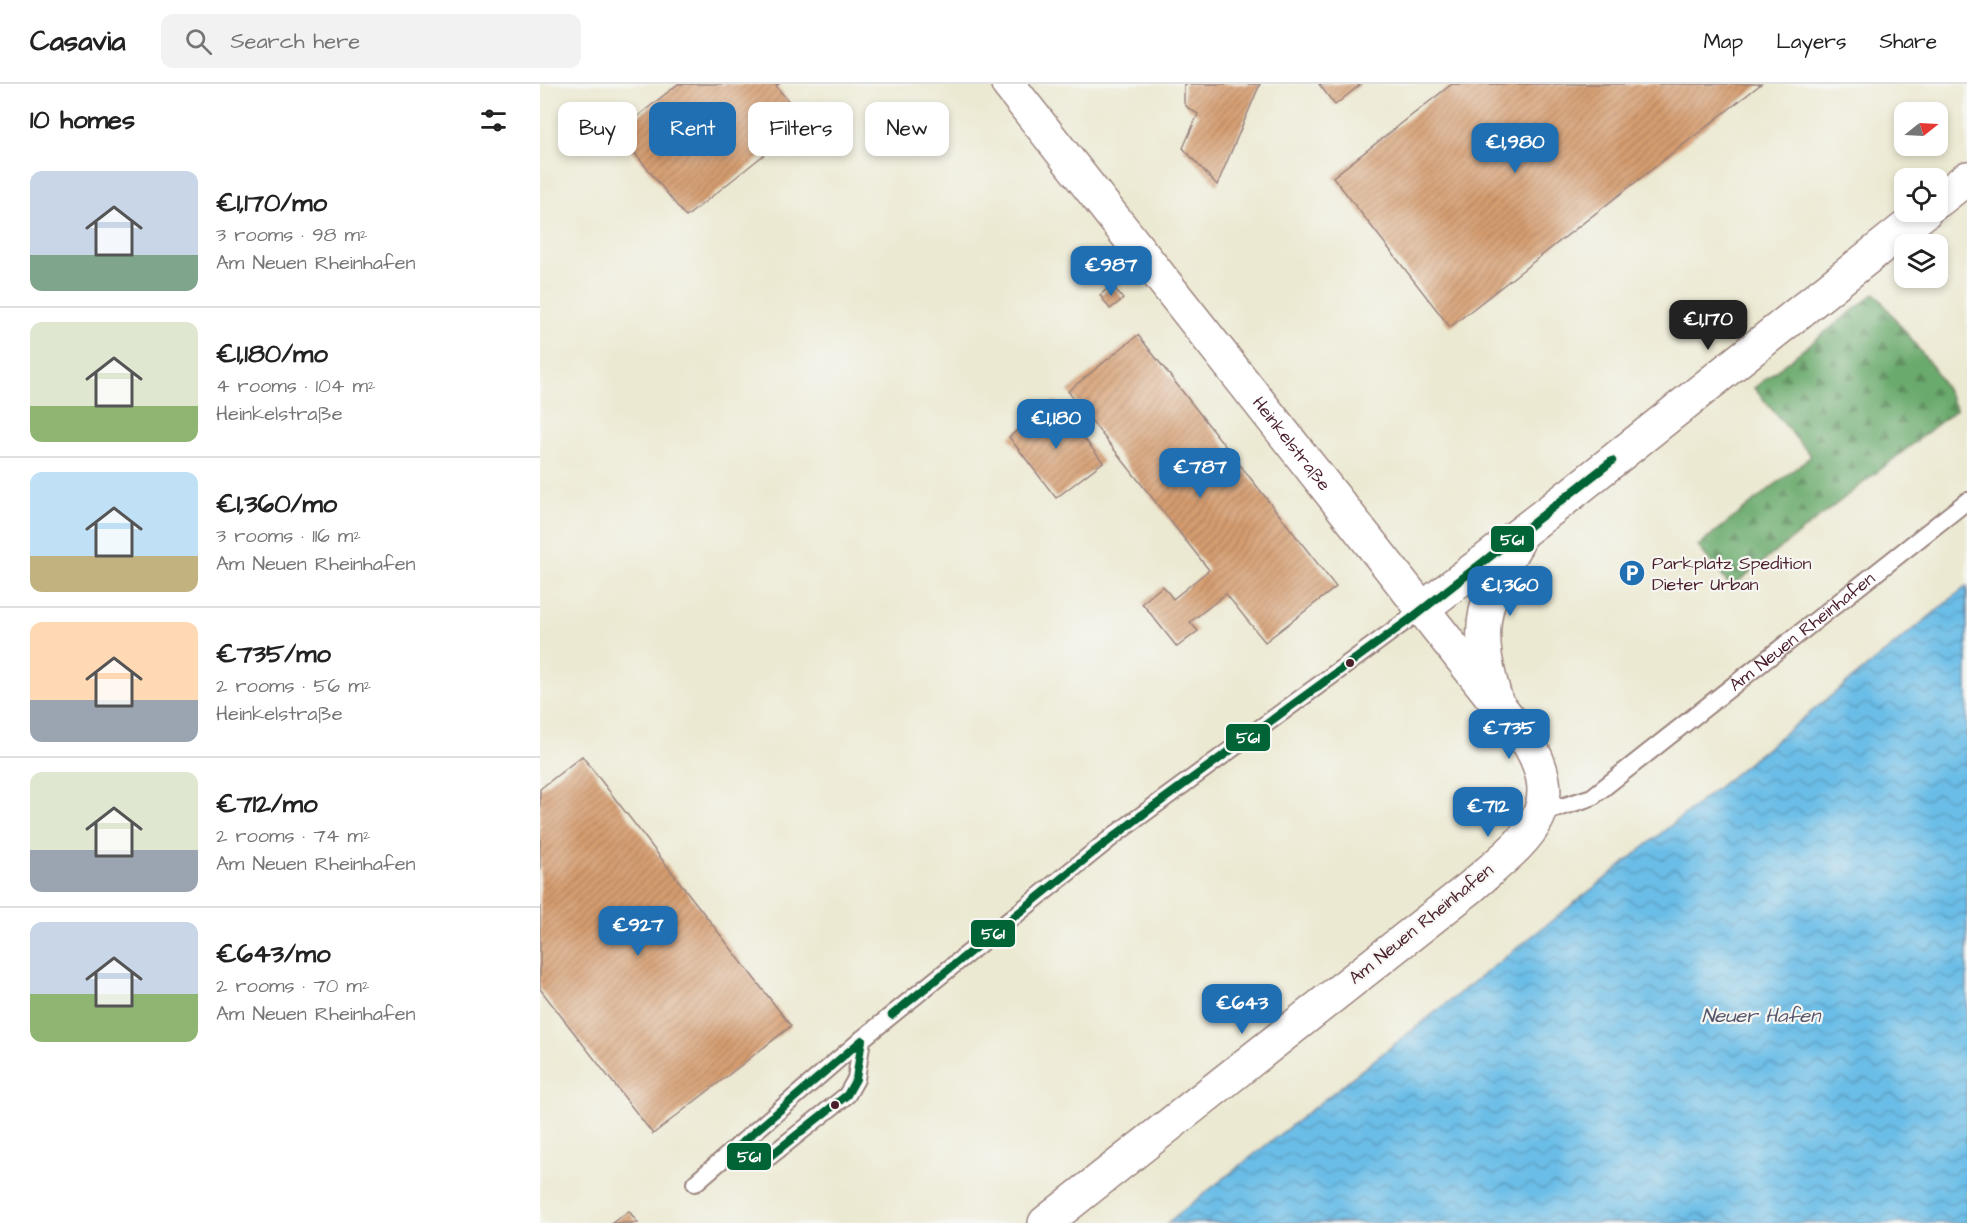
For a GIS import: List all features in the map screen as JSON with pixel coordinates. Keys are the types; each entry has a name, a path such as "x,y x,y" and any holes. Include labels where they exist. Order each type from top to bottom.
{"street":[{"name":"Heinkelstraße","path":"1008,84 1529,744 1538,759 1545,782 1545,796 1540,814"},
{"path":"1948,193 1967,178"},
{"path":"1421,610 1524,531 1912,222"},
{"path":"1498,705 1486,668 1482,641 1485,609 1495,579 1524,531"},
{"name":"Am Neuen Rheinhafen","path":"1045,1223 1470,887 1524,840 1534,828 1540,814"}],"lane":[{"name":"Am Neuen Rheinhafen","path":"1540,814 1592,797 1967,501"},
{"path":"695,1183 862,1039 1116,834 1421,610"},
{"path":"738,1146 751,1158 769,1157 847,1095 856,1079 862,1039"}],"green space":[{"path":"1875,293 1935,370 1957,409 1731,587 1698,546 1811,456 1754,388"}],"water":[{"name":"Neuer Hafen","path":"1967,586 1967,1223 1167,1223 1596,886"}],"building":[{"path":"678,84 779,84 776,86 789,102 748,102 748,156 762,156 686,217 637,156 637,117 649,107 649,156 736,156 736,102 656,102"},
{"path":"1184,84 1260,84 1217,185 1183,148 1198,114 1184,103"},
{"path":"1319,84 1361,84 1335,105"},
{"path":"1452,84 1761,84 1450,327 1333,177"},
{"path":"1112,285 1123,299 1110,309 1100,295"},
{"path":"1138,335 1336,587 1265,642 1226,594 1190,622 1198,631 1177,647 1142,603 1163,586 1173,599 1209,570 1068,391"},
{"path":"1055,401 1103,462 1056,498 1009,437"},
{"path":"582,756 791,1026 653,1134 540,989 540,789"},
{"path":"629,1211 638,1223 612,1223"}],"transit line":[{"name":"561","path":"1413,617 1612,461"},
{"name":"561","path":"1413,617 1612,461"},
{"name":"561","path":"1354,660 1413,617"},
{"name":"561","path":"1354,660 1413,617"},
{"name":"561","path":"1142,815 1354,660"},
{"name":"561","path":"1142,815 1354,660"},
{"name":"561","path":"1094,852 1142,815"},
{"name":"561","path":"1094,852 1142,815"},
{"name":"561","path":"892,1015 1094,852"},
{"name":"561","path":"892,1015 1094,852"},
{"name":"561","path":"862,1040 856,1079 847,1095 769,1157 751,1158 738,1146 862,1040"}],"place":[{"name":"Parkplatz Spedition Dieter Urban","path":"1632,573"}]}
